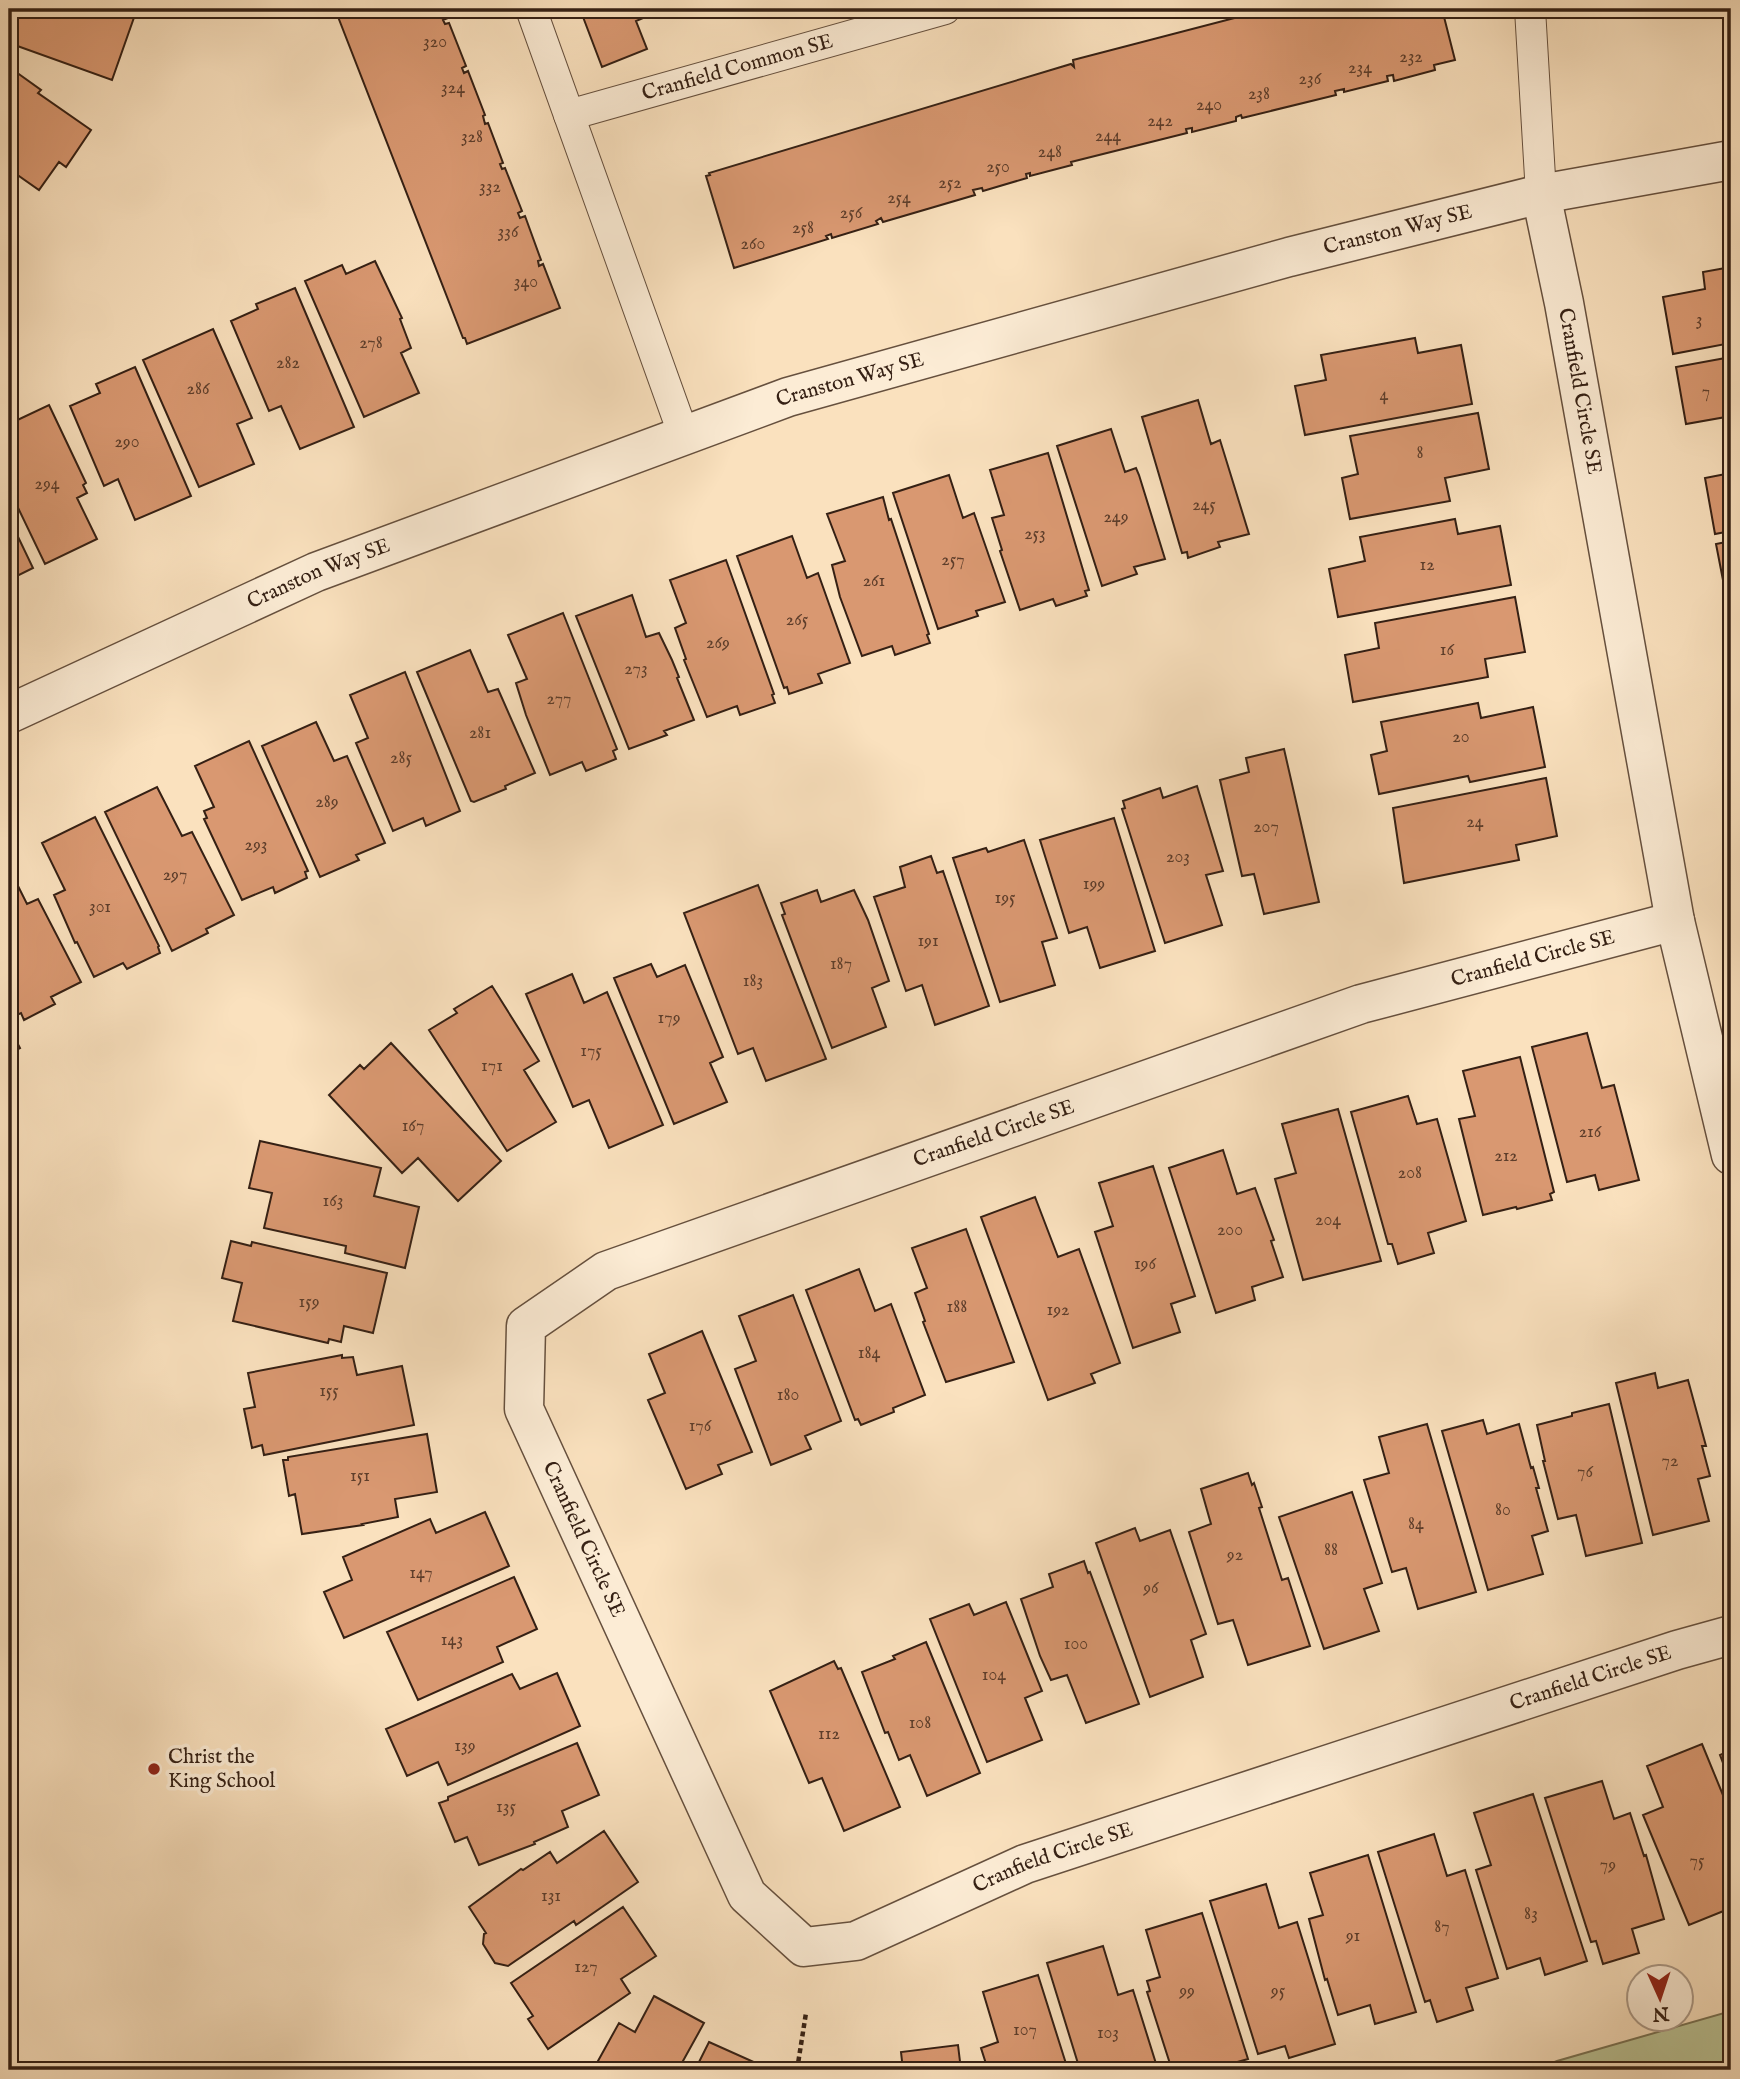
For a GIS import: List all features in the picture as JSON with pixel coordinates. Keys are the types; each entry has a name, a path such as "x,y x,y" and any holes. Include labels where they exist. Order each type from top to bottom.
{"street":[{"name":"Cranston Way SE","path":"9,714 316,572 788,397 1289,257 1541,194 1731,160"},
{"name":"Cranfield Circle SE","path":"1541,194 1564,303 1675,921 1731,1155"},
{"name":"Cranfield Circle SE","path":"1675,921 1361,1004 606,1271 526,1326 524,1409 747,1895 804,1947 856,1941 1025,1864 1731,1635"}],"lane":[{"path":"531,9 684,436"},
{"name":"Cranfield Common SE","path":"569,114 945,9"},
{"path":"1530,9 1541,194"}],"path":[{"path":"797,2070 806,2013"}],"green space":[{"path":"1731,2011 1731,2070 1535,2070 1651,2034 1694,2034 1694,2022"}],"building":[{"path":"9,9 137,9 112,80 9,43"},
{"path":"335,9 444,9 448,18 443,20 445,24 449,23 466,66 462,68 464,73 468,71 485,115 485,124 488,123 503,163 500,164 502,169 505,168 522,211 518,213 520,218 525,216 541,260 538,261 539,266 543,264 560,308 467,344"},
{"path":"580,9 646,9 648,16 636,21 647,49 602,67"},
{"path":"1269,9 1442,9 1455,60 1434,65 1435,70 1394,81 1393,75 1387,76 1388,81 1344,92 1344,89 1335,91 1336,95 1242,118 1241,115 1236,117 1236,121 1192,132 1192,128 1186,129 1187,133 1071,162 1072,165 1030,176 1030,173 1026,174 1027,178 983,191 982,188 973,190 975,195 883,222 881,218 876,221 878,224 832,238 831,234 826,236 828,239 734,268 706,176 710,175 709,173 1071,64 1074,67 1073,60"},
{"path":"9,67 41,90 38,93 91,130 66,167 59,162 39,190 9,169"},
{"path":"375,261 402,318 400,319 411,348 401,353 419,393 364,417 305,281 342,265 346,274"},
{"path":"1731,267 1731,343 1673,354 1663,297 1705,289 1703,272"},
{"path":"295,288 354,427 300,449 281,406 269,411 231,321 258,309 256,304"},
{"path":"213,329 252,418 237,424 254,464 199,487 143,360"},
{"path":"1415,338 1418,353 1461,345 1472,404 1305,435 1295,386 1326,380 1321,355"},
{"path":"1731,357 1731,433 1726,417 1686,424 1676,367"},
{"path":"135,367 191,496 135,520 118,479 104,486 70,406 100,393 96,384"},
{"path":"1198,400 1211,444 1220,440 1249,534 1218,542 1220,547 1188,558 1187,552 1182,553 1142,417"},
{"path":"49,405 86,483 83,485 87,493 77,498 97,539 45,564 9,489 9,424"},
{"path":"1478,413 1489,469 1445,478 1450,501 1350,519 1342,478 1358,474 1350,436"},
{"path":"1111,429 1125,472 1136,468 1139,475 1165,559 1134,567 1137,574 1102,586 1057,446"},
{"path":"1048,453 1089,590 1085,591 1087,596 1056,606 1053,599 1020,610 992,518 1004,515 990,470"},
{"path":"1731,473 1731,531 1715,534 1705,478"},
{"path":"949,475 963,518 974,513 1005,602 976,611 978,616 938,629 893,493"},
{"path":"883,497 930,643 895,655 892,646 862,656 840,597 832,565 845,561 827,514"},
{"path":"9,518 33,568 9,580"},
{"path":"1455,519 1458,534 1500,526 1511,585 1338,617 1329,569 1365,561 1360,537"},
{"path":"792,536 807,578 818,573 850,663 818,674 822,683 789,694 787,687 784,688 737,556"},
{"path":"1731,541 1731,606 1728,606 1716,544"},
{"path":"726,560 775,703 740,715 737,706 707,717 684,660 686,659 675,628 686,623 670,580"},
{"path":"632,595 646,637 659,633 679,677 677,678 694,720 664,731 667,735 629,749 576,616"},
{"path":"1515,597 1525,652 1485,659 1488,677 1353,702 1345,655 1379,648 1375,623"},
{"path":"563,613 617,749 613,751 616,759 586,771 582,762 550,775 516,683 527,679 508,635"},
{"path":"470,650 488,692 498,689 535,773 474,802 471,801 417,672"},
{"path":"405,672 460,811 426,826 423,818 393,831 356,743 368,738 350,695"},
{"path":"1478,703 1481,718 1533,707 1545,767 1470,782 1468,776 1379,794 1371,755 1387,751 1381,722"},
{"path":"316,722 334,761 347,756 385,843 356,855 359,860 320,877 262,746"},
{"path":"249,741 308,871 305,872 307,878 275,893 273,887 242,900 204,819 207,818 204,811 214,807 195,766"},
{"path":"1284,749 1319,902 1264,914 1254,874 1242,876 1220,780 1249,772 1246,758"},
{"path":"1546,778 1557,836 1516,845 1519,860 1404,883 1393,808"},
{"path":"1197,786 1223,871 1206,875 1222,925 1165,943 1122,809 1125,808 1123,801 1160,788 1163,798"},
{"path":"157,787 182,836 192,832 234,915 206,929 208,933 172,951 105,812"},
{"path":"95,817 159,946 160,953 127,969 123,963 94,977 77,942 75,943 54,895 65,890 42,843"},
{"path":"1114,818 1155,951 1100,968 1087,927 1069,933 1040,840"},
{"path":"1024,840 1057,938 1042,942 1055,985 1000,1002 953,858 986,848 988,852"},
{"path":"931,856 937,873 943,871 989,1006 935,1025 922,985 906,991 874,897 905,887 900,867"},
{"path":"9,868 27,904 38,899 81,982 51,997 55,1004 24,1020 21,1013 17,1015 9,999"},
{"path":"758,885 826,1059 766,1081 753,1048 738,1054 684,913"},
{"path":"817,890 821,902 854,890 868,920 889,981 872,988 886,1027 832,1048 782,915 785,914 781,903"},
{"path":"651,964 657,977 685,965 723,1057 710,1063 727,1102 674,1124 614,978"},
{"path":"572,974 584,1003 607,992 663,1125 609,1148 589,1100 573,1107 526,994"},
{"path":"492,986 539,1061 524,1070 556,1122 507,1151 429,1030 457,1013 454,1009"},
{"path":"9,1027 20,1048 9,1054"},
{"path":"1587,1033 1602,1088 1614,1085 1639,1180 1599,1190 1595,1175 1567,1182 1532,1047"},
{"path":"391,1043 501,1161 458,1201 418,1158 402,1173 329,1095 360,1065 364,1069"},
{"path":"1520,1057 1554,1192 1550,1194 1552,1200 1483,1215 1459,1119 1475,1116 1463,1071"},
{"path":"1408,1096 1417,1124 1437,1119 1466,1221 1428,1233 1434,1253 1398,1264 1392,1244 1388,1244 1351,1112"},
{"path":"1338,1109 1381,1261 1303,1280 1275,1179 1296,1173 1282,1124"},
{"path":"260,1141 381,1168 374,1196 419,1207 405,1268 345,1253 346,1246 264,1228 272,1193 249,1188"},
{"path":"1223,1150 1237,1194 1255,1188 1274,1240 1271,1241 1283,1277 1252,1287 1255,1300 1216,1313 1169,1168"},
{"path":"1153,1166 1195,1296 1171,1304 1180,1332 1133,1348 1095,1232 1113,1226 1099,1183"},
{"path":"1035,1197 1058,1257 1079,1249 1120,1363 1091,1374 1095,1383 1048,1400 981,1217"},
{"path":"966,1229 1014,1362 946,1382 915,1293 927,1288 912,1248"},
{"path":"231,1241 251,1246 252,1242 387,1273 373,1333 344,1326 341,1342 329,1339 328,1343 233,1321 242,1283 222,1278"},
{"path":"859,1269 875,1311 891,1304 925,1395 893,1408 894,1412 861,1425 858,1419 855,1420 806,1290"},
{"path":"793,1295 841,1421 805,1436 811,1449 771,1465 735,1369 756,1361 739,1316"},
{"path":"702,1331 752,1452 718,1465 722,1474 686,1489 648,1400 665,1393 649,1354"},
{"path":"342,1355 342,1358 353,1357 357,1375 402,1366 414,1425 264,1455 262,1445 252,1448 244,1409 255,1407 248,1373"},
{"path":"1655,1373 1658,1388 1688,1380 1706,1446 1702,1446 1710,1476 1698,1479 1709,1521 1653,1535 1616,1383"},
{"path":"1609,1404 1642,1543 1586,1556 1576,1515 1558,1519 1537,1425"},
{"path":"1483,1420 1487,1434 1519,1424 1539,1488 1536,1488 1548,1531 1532,1536 1543,1574 1488,1590 1442,1431"},
{"path":"1427,1424 1476,1592 1418,1609 1406,1568 1392,1572 1364,1480 1389,1473 1379,1437"},
{"path":"427,1434 437,1492 395,1499 398,1517 302,1534 295,1494 289,1496 283,1460"},
{"path":"1248,1473 1262,1507 1259,1508 1282,1580 1288,1578 1310,1646 1248,1665 1233,1620 1218,1624 1189,1532 1211,1524 1201,1489"},
{"path":"1352,1492 1382,1583 1364,1589 1379,1631 1324,1649 1279,1517"},
{"path":"485,1512 509,1566 344,1638 324,1592 352,1580 343,1557 430,1519 436,1533"},
{"path":"1135,1528 1140,1541 1170,1530 1206,1634 1191,1640 1203,1677 1150,1697 1096,1543"},
{"path":"1084,1561 1139,1704 1086,1723 1067,1675 1051,1680 1021,1599 1053,1587 1049,1574"},
{"path":"514,1577 537,1629 497,1647 503,1662 418,1700 387,1632"},
{"path":"1006,1602 1042,1691 1025,1698 1042,1740 987,1762 930,1619 969,1604 974,1615"},
{"path":"926,1642 980,1773 927,1796 910,1755 899,1760 888,1732 885,1733 862,1672 895,1659 893,1656"},
{"path":"834,1661 838,1669 841,1668 900,1807 844,1831 822,1778 809,1783 770,1691"},
{"path":"557,1673 580,1726 448,1785 438,1762 407,1776 386,1729 512,1674 520,1689"},
{"path":"577,1743 599,1795 562,1811 568,1827 534,1842 535,1844 479,1865 467,1837 455,1842 439,1803"},
{"path":"1702,1744 1725,1800 1727,1799 1731,1808 1731,1908 1689,1925 1643,1815 1663,1807 1647,1766"},
{"path":"1731,1750 1731,1784 1720,1755"},
{"path":"1602,1781 1614,1819 1630,1813 1644,1856 1646,1855 1664,1919 1632,1929 1639,1953 1603,1964 1596,1941 1591,1942 1545,1798"},
{"path":"1533,1794 1587,1961 1545,1975 1540,1958 1507,1969 1476,1870 1491,1865 1474,1813"},
{"path":"604,1831 638,1882 576,1925 574,1921 508,1966 495,1963 483,1944 486,1933 469,1907 521,1869 550,1852 557,1863"},
{"path":"1434,1834 1447,1876 1465,1870 1498,1978 1466,1988 1473,2010 1437,2022 1430,2000 1425,2002 1378,1852"},
{"path":"1368,1855 1416,2012 1375,2024 1370,2005 1338,2015 1327,1979 1325,1980 1309,1919 1323,1915 1310,1873"},
{"path":"1266,1884 1279,1928 1297,1922 1335,2044 1289,2058 1285,2046 1258,2054 1210,1901"},
{"path":"623,1907 656,1956 621,1979 630,1993 548,2049 528,2019 533,2016 511,1983"},
{"path":"1202,1913 1248,2059 1209,2070 1208,2066 1193,2070 1172,2070 1147,1992 1150,1991 1147,1981 1160,1977 1146,1930"},
{"path":"1103,1946 1118,1995 1133,1990 1158,2070 1080,2070 1047,1963"},
{"path":"1038,1975 1068,2070 988,2070 981,2048 998,2042 983,1992"},
{"path":"654,1996 704,2023 678,2070 593,2070 619,2023 635,2032"},
{"path":"709,2042 765,2067 764,2070 695,2070"},
{"path":"958,2045 961,2070 903,2070 901,2052"}],"place":[{"name":"Christ the King School","path":"154,1769"}]}
